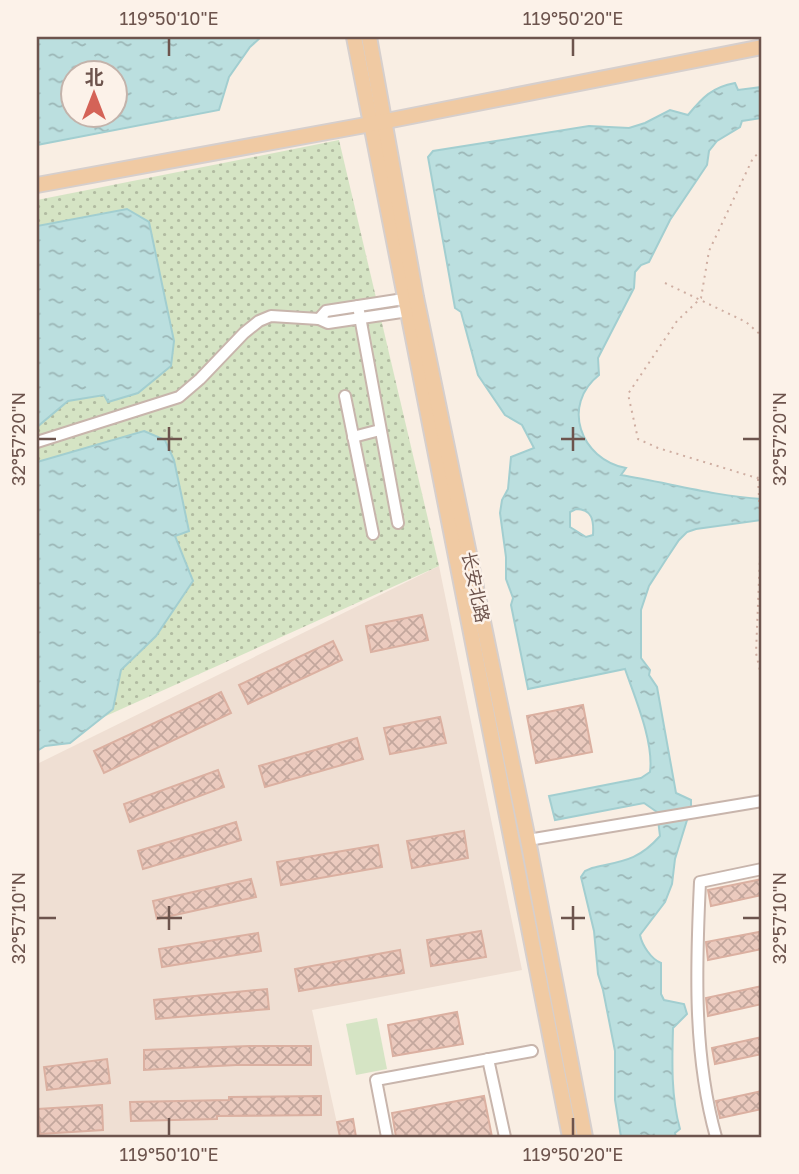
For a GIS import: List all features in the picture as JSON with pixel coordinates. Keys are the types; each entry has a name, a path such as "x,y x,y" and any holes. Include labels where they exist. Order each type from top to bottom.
{"main road":[{"name":"长安北路","path":"354,37 378,122"},
{"name":"长安北路","path":"369,37 378,122 570,1137"},
{"path":"37,186 762,47"},
{"name":"长安北路","path":"412,304 528,840 585,1137"}],"street":[{"path":"319,318 326,311 358,306 412,304"},
{"path":"37,442 179,397 244,333 259,321 271,316 319,318 328,323 412,304"},
{"path":"358,306 398,523"},
{"path":"345,396 373,534"},
{"path":"353,436 380,430"},
{"path":"528,840 762,801"},
{"path":"716,1137 702,1059 697,1005 700,882 762,869"},
{"path":"387,1137 376,1080 532,1051"},
{"path":"488,1059 505,1137"}],"path":[{"path":"762,150 753,158 709,251 701,298 677,321 628,394 638,439 658,448 757,478 762,476"},
{"path":"665,283 701,298 746,322 762,336"},
{"path":"757,478 761,531 756,653 762,680"}],"shaded area":[{"path":"439,566 522,970 312,1010 340,1137 37,1137 37,764"}],"green space":[{"path":"339,140 439,566 37,747 37,200"},
{"path":"377,1018 387,1069 356,1075 346,1024"}],"water":[{"path":"37,37 261,37 250,47 229,77 219,110 130,127 130,60 60,60 60,130 115,130 37,145"},
{"path":"735,83 738,90 762,87 762,118 742,121 740,127 717,141 709,151 707,165 670,220 649,262 641,265 635,272 634,288 598,358 599,375 587,387 579,415 587,443 610,463 626,468 621,475 762,499 762,520 687,532 649,586 641,610 641,658 657,687 676,793 691,800 691,807 665,902 640,935 648,951 661,963 661,994 664,1000 684,1004 687,1014 673,1028 672,1066 680,1129 675,1133 676,1137 621,1137 615,1100 615,1051 598,974 594,931 581,877 585,871 592,868 629,859 644,851 660,836 657,812 644,803 555,820 549,796 641,778 650,772 649,747 643,720 625,669 528,689 511,605 513,598 506,579 500,513 502,500 508,489 511,457 534,448 522,425 505,415 478,375 461,312 455,308 428,157 433,151 589,126 629,128 670,110 688,115 708,94","holes":["581,510 591,516 593,535 586,537 570,527 570,512"]},
{"path":"127,209 149,222 174,341 171,366 138,393 108,402 104,395 68,401 37,427 37,226"},
{"path":"144,431 165,440 174,460 189,531 175,536 193,581 156,636 121,670 113,709 70,743 45,746 37,751 37,462"}],"building":[{"path":"422,615 428,640 371,652 366,626"},
{"path":"333,641 342,660 248,704 239,685"},
{"path":"221,692 231,713 104,773 94,751"},
{"path":"583,705 592,752 536,763 527,716"},
{"path":"440,717 446,743 390,754 384,728"},
{"path":"357,738 363,759 265,787 259,766"},
{"path":"218,770 224,787 130,822 124,804"},
{"path":"236,822 241,840 143,869 138,851"},
{"path":"464,831 468,858 412,868 407,841"},
{"path":"378,845 382,867 281,885 277,862"},
{"path":"251,879 256,897 157,919 153,901"},
{"path":"762,879 762,895 711,906 708,890"},
{"path":"481,931 486,957 431,966 427,940"},
{"path":"759,932 762,949 708,960 706,942"},
{"path":"258,933 261,951 162,967 159,949"},
{"path":"400,950 404,973 299,991 295,969"},
{"path":"762,986 762,1004 708,1016 706,998"},
{"path":"267,989 269,1009 156,1019 154,1000"},
{"path":"457,1012 463,1044 393,1056 388,1025"},
{"path":"762,1037 762,1054 715,1064 712,1048"},
{"path":"311,1046 311,1065 236,1065 144,1070 144,1050"},
{"path":"107,1059 110,1083 47,1090 44,1067"},
{"path":"762,1091 762,1109 720,1118 716,1101"},
{"path":"321,1096 321,1115 217,1116 217,1119 131,1121 130,1102"},
{"path":"484,1096 492,1137 396,1137 392,1113"},
{"path":"102,1105 103,1130 40,1134 38,1109"},
{"path":"353,1119 356,1137 340,1137 337,1122"}]}
